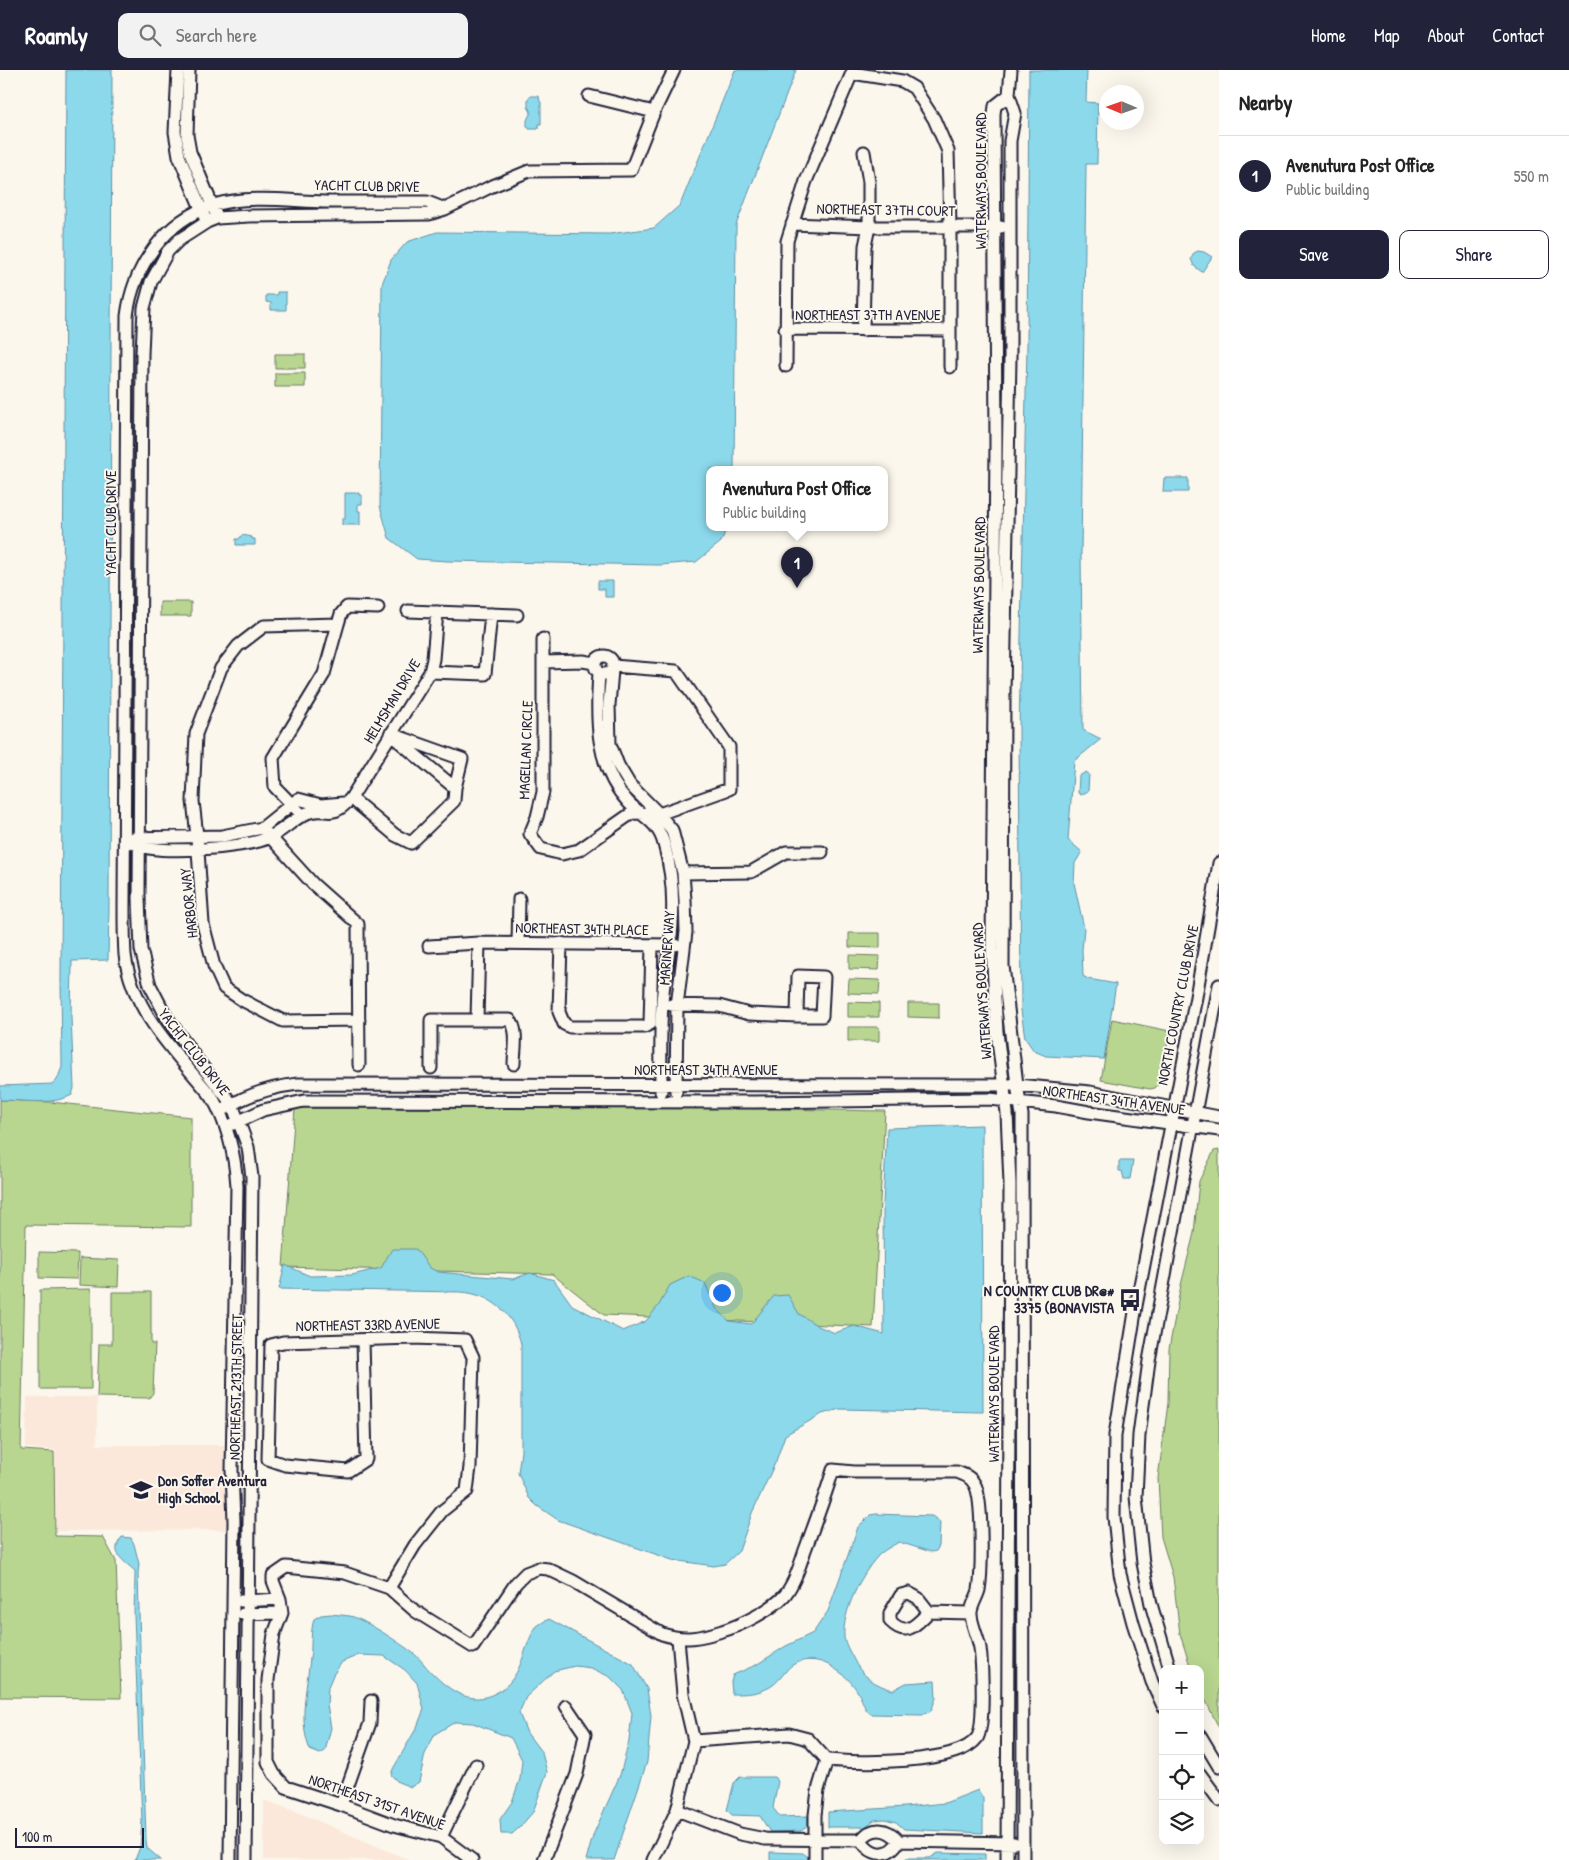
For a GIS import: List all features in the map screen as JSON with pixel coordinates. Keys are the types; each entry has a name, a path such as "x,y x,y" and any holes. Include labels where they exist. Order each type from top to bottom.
{"street":[{"path":"178,70 176,132 209,217"},
{"path":"189,70 187,135 184,154 213,206"},
{"path":"445,209 490,186 529,171 631,170 654,112 674,70"},
{"path":"1000,70 1010,75 1009,95"},
{"path":"786,366 787,241 806,181 852,73 902,81 914,88 920,94 934,119 948,151 950,367"},
{"name":"WATERWAYS BOULEVARD","path":"1007,1860 1010,1184 1006,1100 997,1032 992,949 996,442 994,114 995,106 1009,95 1015,114 1010,141 1003,966 1022,1115 1024,1318 1023,1860"},
{"path":"589,96 654,112"},
{"path":"863,330 865,246 869,227 869,182 864,152"},
{"name":"YACHT CLUB DRIVE","path":"231,1102 198,1062 166,1016 150,985 144,966 140,933 140,456 144,308 151,282 168,251 209,217 213,206 247,200 299,200 428,202 445,209"},
{"name":"YACHT CLUB DRIVE","path":"221,1112 212,1097 146,1015 133,986 125,956 126,326 128,304 145,259 155,246 178,225 209,217 429,214 445,209"},
{"name":"NORTHEAST 37TH COURT","path":"792,224 869,227 1010,227"},
{"name":"NORTHEAST 37TH AVENUE","path":"785,329 950,330"},
{"path":"305,815 275,787 273,758 324,674 341,614 346,607 378,608"},
{"path":"408,612 517,615"},
{"name":"HELMSMAN DRIVE","path":"305,815 318,811 328,813 342,809 351,798 430,672 437,612"},
{"path":"430,672 485,674 491,614"},
{"path":"197,836 193,801 196,734 220,668 238,646 264,626 338,624"},
{"name":"MAGELLAN CIRCLE","path":"543,639 543,662 543,792 537,817 530,834 541,849 562,854 579,850 632,813 659,814 729,789 730,747 676,671 612,668 606,674 583,661 543,662"},
{"name":"MAGELLAN CIRCLE","path":"596,668 598,657 605,655 611,659 612,668"},
{"name":"MARINER WAY","path":"596,668 598,735 604,764 615,785 628,802 657,826 664,842 670,874 672,922 662,1004 662,1101"},
{"name":"MARINER WAY","path":"612,668 609,704 610,744 618,765 630,785 672,830 683,873 685,900 684,944 677,1006 676,1101"},
{"path":"293,804 298,799 321,805 341,804 351,798 395,835 411,843 454,801 462,758 390,734"},
{"path":"390,734 455,788"},
{"name":"HARBOR WAY","path":"140,842 197,836 222,836 262,828 293,804"},
{"name":"HARBOR WAY","path":"124,838 140,842 198,849 254,843 270,837 305,815"},
{"path":"262,828 313,884 358,924 359,1065"},
{"name":"HARBOR WAY","path":"197,836 203,924 214,966 224,988 242,1000 283,1021 359,1020"},
{"path":"683,873 751,872 786,852 822,852"},
{"name":"NORTH COUNTRY CLUB DRIVE","path":"1159,1697 1152,1682 1133,1622 1120,1574 1114,1517 1115,1435 1136,1306 1196,997 1219,863"},
{"path":"518,943 519,899"},
{"path":"477,1019 480,943"},
{"name":"NORTHEAST 34TH PLACE","path":"429,946 480,943 684,944"},
{"path":"562,943 559,1012 564,1024 570,1027 644,1026 650,1024 652,945"},
{"path":"1169,1665 1151,1604 1144,1563 1136,1497 1138,1444 1149,1361 1219,985"},
{"path":"662,1004 719,1006 749,1014 797,1016"},
{"path":"431,1068 431,1020 510,1020 514,1024 515,1033 514,1064"},
{"name":"NORTHEAST 34TH AVENUE","path":"221,1112 231,1102 257,1093 298,1084 1017,1085 1090,1092 1219,1116"},
{"name":"NORTHEAST 34TH AVENUE","path":"226,1126 240,1122 263,1110 304,1101 1006,1100 1219,1130"},
{"name":"NORTHEAST 213TH STREET","path":"231,1102 240,1122 248,1148 252,1177 246,1860"},
{"name":"NORTHEAST 213TH STREET","path":"221,1112 236,1167 237,1186 232,1471 234,1614 230,1860"},
{"name":"NORTHEAST 33RD AVENUE","path":"363,1340 366,1459 348,1471 285,1465 268,1459 272,1345 283,1342 414,1338 465,1340 473,1357 470,1467 467,1491 442,1511 415,1545 389,1588"},
{"path":"234,1614 282,1613 280,1599 272,1582 273,1576 286,1566 345,1573 389,1588 415,1611 472,1647 516,1583 526,1573 539,1568 548,1569 573,1581 662,1634 678,1639 710,1635 732,1628 773,1607 785,1594 794,1579 833,1470 854,1472 957,1472 968,1476 976,1485 979,1499 981,1564 978,1592 970,1614 980,1649 981,1725 977,1738 957,1752 884,1762 827,1760 808,1739 789,1734 694,1740"},
{"path":"234,1602 280,1599"},
{"path":"929,1612 970,1614"},
{"name":"NORTHEAST 31ST AVENUE","path":"282,1613 274,1634 268,1680 268,1762 274,1774 286,1788 341,1804 394,1825 441,1837 472,1860"},
{"path":"653,1860 677,1810 694,1740 683,1694 678,1639"},
{"path":"341,1804 370,1723 371,1701"},
{"path":"544,1860 577,1774 585,1734 566,1706"},
{"path":"1204,1742 1219,1767"},
{"path":"815,1860 818,1790 827,1760"},
{"path":"441,1837 476,1766"},
{"path":"1204,1779 1219,1800"},
{"path":"677,1810 740,1834 766,1839 861,1840"},
{"path":"861,1840 867,1832 874,1830 885,1831 894,1835 899,1841 1023,1843"},
{"path":"861,1840 866,1848 874,1853 886,1852 894,1848 899,1841"}],"shaded area":[{"name":"Don Soffer Aventura High School","path":"27,1397 97,1397 97,1445 226,1445 226,1530 56,1531 55,1450 26,1448"},
{"path":"264,1800 302,1814 409,1860 264,1860"}],"green space":[{"path":"275,354 305,354 305,368 275,368"},
{"path":"275,373 305,373 305,387 275,387"},
{"path":"160,602 191,602 191,616 160,616"},
{"path":"849,933 880,933 880,948 849,947"},
{"path":"849,955 880,956 879,970 849,969"},
{"path":"849,979 880,980 879,994 848,993"},
{"path":"848,1002 879,1003 879,1017 848,1017"},
{"path":"908,1003 939,1003 939,1018 908,1017"},
{"path":"1112,1019 1170,1031 1160,1083 1155,1088 1150,1089 1101,1080"},
{"path":"848,1027 879,1027 879,1041 848,1041"},
{"path":"0,1100 50,1102 191,1117 191,1227 26,1225 21,1450 54,1452 55,1536 103,1537 116,1561 121,1698 0,1697"},
{"path":"322,1101 885,1111 873,1327 604,1315 552,1274 283,1267 295,1108"},
{"path":"1219,1150 1219,1728 1204,1697 1204,1665 1190,1665 1180,1634 1173,1577 1161,1537 1158,1478 1168,1403 1169,1349 1181,1285 1194,1233 1199,1181 1214,1151"},
{"path":"39,1252 78,1253 77,1279 39,1278"},
{"path":"80,1258 119,1260 118,1287 79,1285"},
{"path":"91,1289 91,1389 40,1389 40,1290"},
{"path":"112,1292 151,1292 151,1344 155,1344 153,1393 149,1398 97,1397 99,1344 112,1344"}],"water":[{"path":"66,70 112,70 108,960 72,961 71,1017 74,1088 72,1095 55,1100 37,1102 0,1100 0,1086 53,1084 57,1080 62,1067"},
{"path":"735,70 796,70 736,225 734,466 706,466 706,531 725,531 721,542 696,562 660,565 417,559 389,538 380,506 382,284 391,260 407,242 437,232 609,234 654,228 680,205"},
{"path":"1029,70 1087,70 1086,102 1098,103 1097,164 1086,164 1081,554 1083,730 1101,739 1074,761 1068,840 1082,852 1075,863 1074,883 1084,928 1082,950 1083,976 1088,979 1116,984 1104,1059 1046,1056 1034,1051 1025,1038 1021,1010 1019,732 1027,346"},
{"path":"530,96 539,96 541,102 541,124 539,124 538,129 529,129 527,127 527,120 531,112 528,107"},
{"path":"1198,251 1212,257 1202,272 1194,266 1191,259 1194,253"},
{"path":"277,292 286,292 286,310 271,310 271,303 266,302 266,295 277,295"},
{"path":"1164,478 1188,478 1188,492 1163,492"},
{"path":"345,493 359,493 359,495 362,495 362,504 358,504 360,525 342,525 342,519 345,519"},
{"path":"242,535 255,539 255,545 236,545 236,539 239,539"},
{"path":"598,581 613,581 613,597 605,597 605,589 598,589"},
{"path":"1086,772 1089,774 1088,791 1081,795 1078,793 1079,776"},
{"path":"982,1125 983,1412 840,1409 822,1414 785,1435 776,1461 752,1513 739,1551 725,1564 714,1566 672,1560 558,1520 529,1498 518,1473 521,1451 521,1344 518,1333 507,1315 491,1301 461,1292 279,1289 285,1265 310,1276 352,1275 381,1268 392,1249 416,1249 430,1268 438,1272 513,1279 530,1273 554,1280 572,1305 623,1331 646,1321 659,1305 670,1285 689,1276 705,1283 716,1308 729,1321 751,1324 774,1296 788,1295 799,1314 818,1326 835,1333 854,1326 884,1334 883,1205 887,1128"},
{"path":"1119,1161 1133,1161 1130,1179 1124,1179 1122,1171 1119,1171"},
{"path":"870,1515 932,1516 940,1522 939,1546 936,1551 931,1552 899,1542 879,1555 859,1584 849,1605 844,1627 844,1637 849,1651 860,1670 869,1679 880,1685 893,1690 906,1683 935,1681 936,1698 931,1711 922,1715 871,1714 848,1679 826,1664 808,1660 791,1666 770,1687 751,1693 732,1694 731,1682 733,1675 756,1665 786,1646 813,1633 828,1611 858,1527"},
{"path":"122,1537 131,1538 139,1564 146,1840 147,1848 161,1860 135,1860 140,1847 142,1821 134,1614 135,1571 122,1560 117,1552 118,1543"},
{"path":"321,1615 350,1616 373,1626 416,1655 431,1672 455,1692 472,1698 491,1695 509,1684 518,1669 531,1635 536,1627 549,1619 633,1664 647,1689 651,1716 647,1762 614,1860 586,1860 594,1833 620,1775 629,1741 632,1713 623,1690 610,1677 591,1668 575,1666 554,1671 526,1697 519,1713 527,1733 542,1753 547,1772 533,1812 512,1834 501,1834 500,1819 512,1802 520,1779 522,1760 511,1738 473,1723 455,1722 435,1734 425,1754 419,1782 411,1787 398,1782 391,1775 393,1769 417,1727 424,1709 417,1683 405,1670 384,1656 359,1655 342,1662 333,1675 328,1687 327,1705 331,1728 325,1751 320,1754 310,1750 306,1739 304,1716 312,1629 314,1619"},
{"path":"740,1777 774,1777 778,1781 773,1808 780,1817 808,1816 808,1826 801,1831 770,1832 760,1816 732,1815 727,1810 734,1783"},
{"path":"978,1790 983,1798 983,1833 904,1829 896,1822 885,1819 874,1820 865,1827 828,1827 828,1812 945,1803"},
{"path":"770,1852 803,1853 811,1860 770,1860"},
{"path":"938,1853 985,1854 985,1860 904,1860 906,1858 930,1858"}],"place":[{"name":"Avenutura Post Office","path":"797,588"},
{"name":"N COUNTRY CLUB DR@# 3375 (BONAVISTA","path":"1130,1300"},
{"name":"Don Soffer Aventura High School","path":"141,1490"}]}
